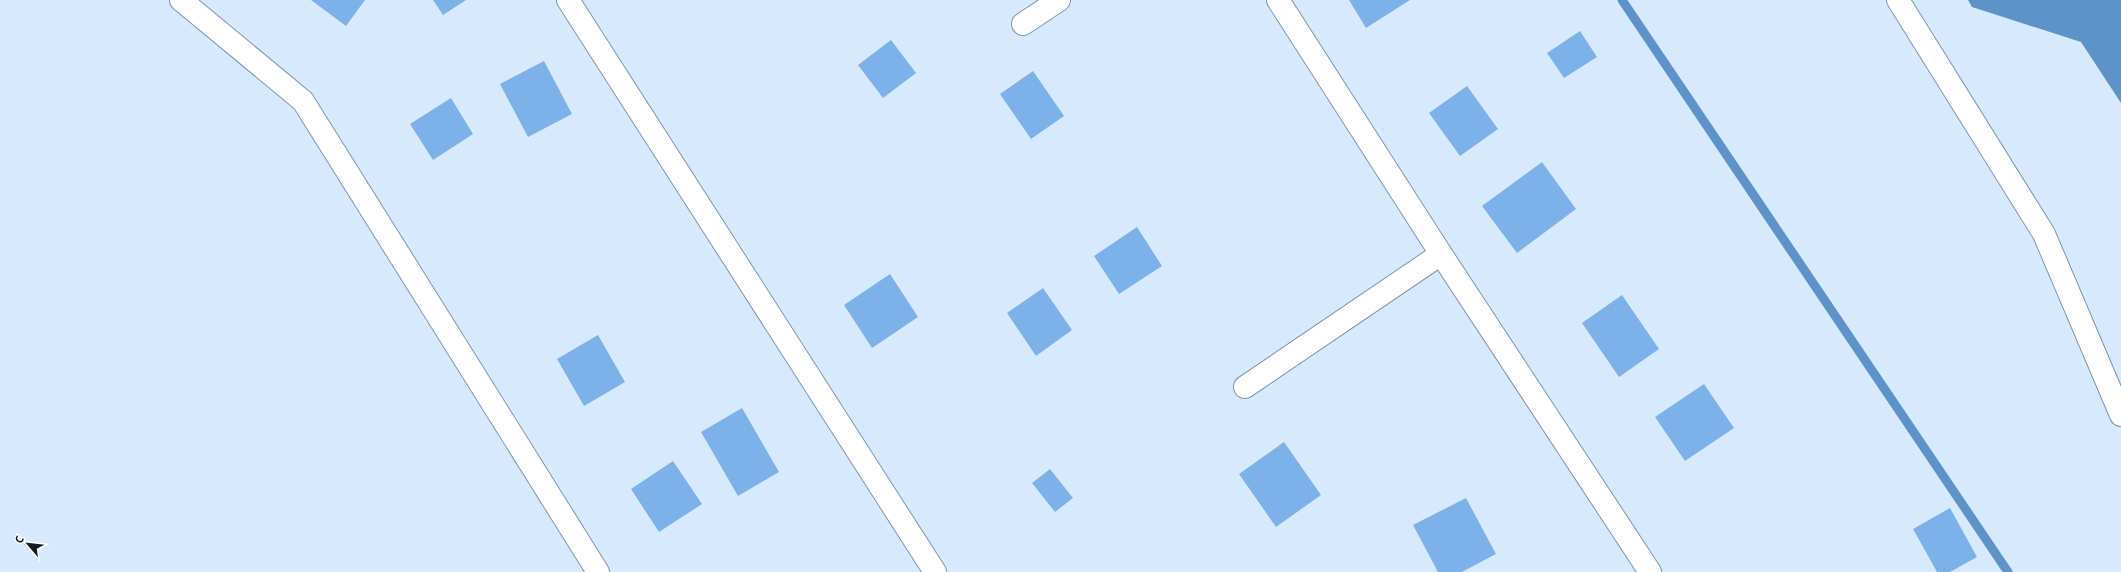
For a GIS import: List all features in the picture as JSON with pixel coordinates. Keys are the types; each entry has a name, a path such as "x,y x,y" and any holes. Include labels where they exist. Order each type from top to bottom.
{"street":[{"path":"181,0 303,101 598,572"},
{"path":"568,0 934,572"},
{"path":"1023,24 1058,0"},
{"path":"1278,0 1441,254 1650,572"},
{"path":"1898,0 2044,234 2121,415"},
{"path":"1245,387 1441,254"}],"water":[{"path":"1968,0 2121,0 2121,103 2081,42 1972,7"}],"building":[{"path":"311,0 365,0 346,26"},
{"path":"433,0 466,0 443,15"},
{"path":"1349,0 1410,0 1366,28"},
{"path":"1580,31 1597,57 1564,78 1547,53"},
{"path":"891,40 916,73 883,98 858,65"},
{"path":"544,61 572,114 528,137 500,84"},
{"path":"1033,71 1064,116 1031,139 1000,94"},
{"path":"1467,86 1498,129 1460,156 1429,113"},
{"path":"451,98 473,134 433,160 410,124"},
{"path":"1542,162 1576,209 1517,253 1482,206"},
{"path":"1137,227 1162,266 1119,294 1094,256"},
{"path":"890,274 918,317 872,348 844,305"},
{"path":"1043,288 1072,330 1036,356 1007,313"},
{"path":"1622,295 1659,349 1619,377 1582,323"},
{"path":"598,335 625,382 584,406 557,359"},
{"path":"1704,384 1734,428 1685,461 1655,417"},
{"path":"742,408 779,472 738,496 701,432"},
{"path":"1284,442 1321,495 1276,527 1239,474"},
{"path":"673,461 702,504 659,532 631,489"},
{"path":"1050,469 1073,498 1055,512 1032,483"},
{"path":"1466,498 1496,554 1462,572 1438,572 1413,525"},
{"path":"1950,508 1977,557 1950,572 1937,572 1913,529"}],"waterway":[{"path":"1622,0 2008,572"}]}
